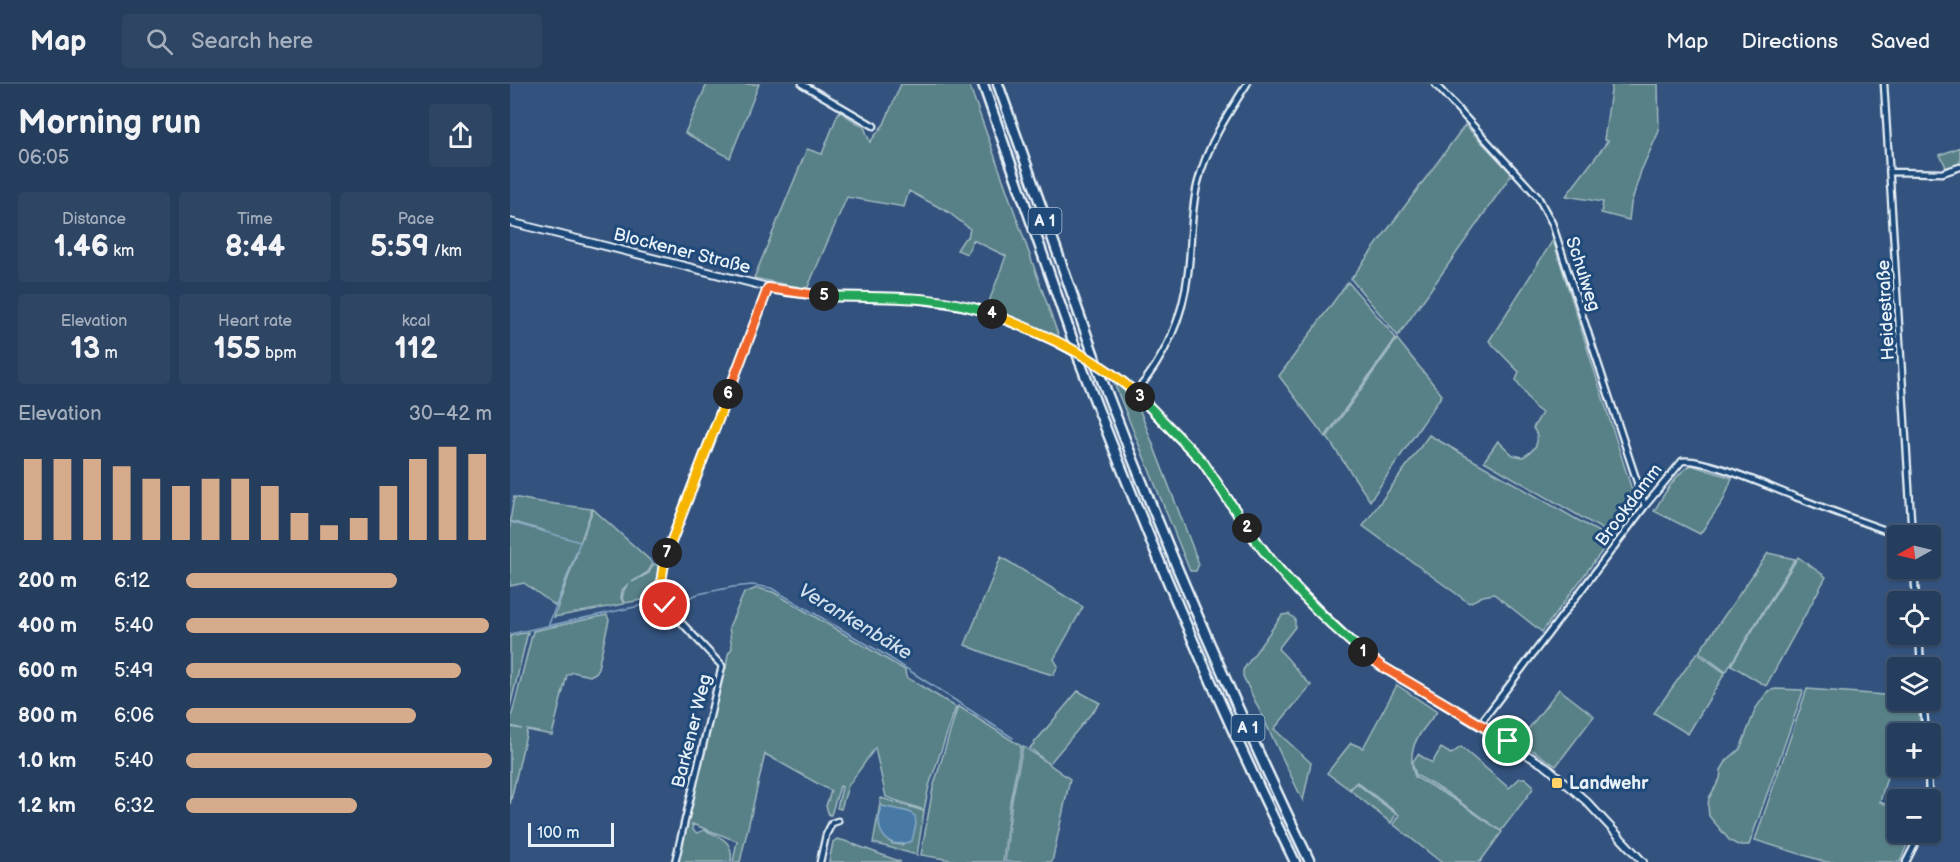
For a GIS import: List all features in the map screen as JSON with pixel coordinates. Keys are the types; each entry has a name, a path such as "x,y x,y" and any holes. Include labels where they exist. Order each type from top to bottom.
{"highway":[{"name":"A 1","path":"983,84 1080,362 1176,602 1295,862"},
{"name":"A 1","path":"998,84 1100,375 1187,589 1310,862"}],"street":[{"path":"802,84 874,126"},
{"path":"1136,393 1165,349 1179,318 1187,284 1192,211 1200,173 1214,137 1247,84"},
{"name":"Schulweg","path":"1435,84 1538,197 1552,223 1645,506"},
{"name":"Heidestraße","path":"1884,84 1911,525"},
{"path":"1891,172 1942,173 1960,167"},
{"name":"Blockener Straße","path":"510,222 768,288 809,295 910,298 976,308 1022,326 1072,350 1110,373 1136,393 1203,462 1260,548 1337,629 1383,667 1531,755 1564,780 1643,862"},
{"name":"Barkener Weg","path":"675,862 722,666 665,605 662,598 664,570 669,546 768,288"},
{"name":"Brookdamm","path":"1480,724 1645,506 1682,461 1690,459 1741,476 1887,531"},
{"path":"820,862 826,835 832,823 838,821"},
{"path":"1906,862 1916,843"}],"green space":[{"path":"707,84 759,84 730,158 685,133"},
{"path":"901,84 969,84 1060,340 987,307 1006,256 973,240 967,254 957,250 968,237 970,229 948,212 909,191 904,207 847,197 807,289 754,278 807,149 822,154 839,111 864,127 870,142 884,124"},
{"path":"1612,84 1658,84 1659,131 1641,171 1631,204 1629,220 1601,213 1603,202 1566,196 1608,141 1604,140"},
{"path":"1465,125 1512,174 1398,336 1351,279"},
{"path":"1960,147 1960,163 1947,169 1940,155"},
{"path":"1553,240 1638,509 1614,536 1484,461 1498,441 1513,455 1523,457 1536,445 1537,437 1533,428 1542,413 1534,407 1516,380 1519,372 1489,341"},
{"path":"1348,282 1396,338 1325,437 1279,376"},
{"path":"1397,339 1442,395 1370,501 1327,437"},
{"path":"1114,383 1127,391 1137,403 1199,564 1196,571 1190,571"},
{"path":"1429,435 1611,539 1542,632 1494,594 1483,596 1469,603 1363,526"},
{"path":"1691,465 1732,478 1723,501 1700,534 1654,511 1674,480"},
{"path":"514,497 592,509 580,543 593,509 653,563 648,572 632,582 649,573 655,564 659,566 658,597 625,603 622,599 629,583 622,590 621,598 624,604 554,617 578,550 556,606 524,583 510,586 510,522 545,531 510,521"},
{"path":"1768,553 1795,559 1726,672 1699,652"},
{"path":"1001,557 1083,607 1054,659 1058,666 1053,675 1000,659 965,645"},
{"path":"1798,557 1826,577 1766,686 1731,665"},
{"path":"757,588 773,592 905,670 906,677 956,707 929,786 924,810 886,797 875,748 848,786 841,809 837,808 842,787 840,786 831,815 826,806 831,791 765,754 740,862 733,862 737,841 692,824 693,830 697,833 704,830 725,841 730,849 731,862 677,862 724,666 726,668 728,654 732,648 729,627 744,593"},
{"path":"1289,614 1295,619 1295,627 1278,649 1311,685 1274,729 1311,763 1303,801 1243,676 1243,670 1282,615"},
{"path":"607,615 609,620 597,672 590,676 573,672 567,675 552,735 527,730 510,804 510,727 522,729 510,726 510,722 533,631"},
{"path":"528,632 510,707 510,636"},
{"path":"1697,653 1725,673 1688,734 1654,713"},
{"path":"1397,685 1437,712 1419,735 1413,749 1412,767 1415,777 1452,798 1502,832 1480,862 1441,862 1393,824 1399,815 1357,782 1349,789 1327,773 1351,743 1363,748"},
{"path":"1559,689 1594,716 1556,766 1519,741"},
{"path":"1807,689 1887,695 1887,711 1919,711 1920,723 1887,723 1887,777 1880,802 1887,805 1887,843 1908,843 1900,862 1826,862 1755,840"},
{"path":"1802,690 1803,692 1749,845 1738,845 1730,841 1709,816 1709,798 1720,779 1721,770 1727,760 1740,749 1756,708 1768,691"},
{"path":"1078,691 1100,703 1049,764 1030,748"},
{"path":"958,706 1021,746 1010,802 1003,862 963,862 921,855 933,788"},
{"path":"1023,746 1070,779 1052,862 1005,862 1012,800"},
{"path":"1461,747 1509,788 1520,778 1525,778 1533,785 1532,790 1501,831 1447,793 1416,775 1412,763 1418,754 1432,763 1441,748 1451,754"},
{"path":"1356,783 1396,814 1391,823 1350,790"},
{"path":"881,798 924,811 917,855 873,843","holes":["882,806 909,812 903,845 893,844 886,839"]},
{"path":"837,839 901,862 829,862 833,842"}],"water":[{"path":"882,806 909,812 915,816 916,824 912,841 895,843 884,836 879,823"}],"waterway":[{"path":"511,522 580,542 549,624"},
{"name":"Verankenbäke","path":"666,601 686,599 698,594 733,587 752,585 771,588 887,656 1013,738"},
{"name":"Verankenbäke","path":"510,634 658,602"}],"place":[{"name":"Landwehr","path":"1557,783"}],"route":[{"path":"665,605 662,598 662,579 669,546 768,288 809,295 910,298 954,303 976,308 1053,340 1126,384 1203,462 1260,548 1272,562 1352,643 1383,667 1508,741"}]}
